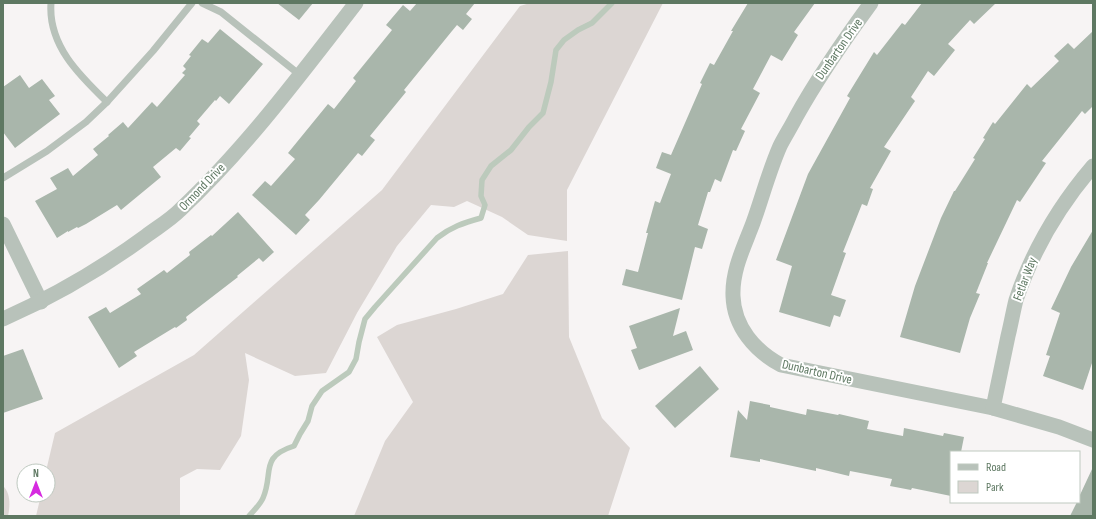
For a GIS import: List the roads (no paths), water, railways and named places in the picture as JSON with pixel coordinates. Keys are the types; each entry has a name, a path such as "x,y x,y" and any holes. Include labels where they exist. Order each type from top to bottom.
{"street":[{"name":"Ormond Drive","path":"3,319 41,302 117,257 179,211 234,154 274,109 356,3"},
{"name":"Dunbarton Drive","path":"871,3 839,47 814,86 780,147 735,271 733,298 737,316 743,330 751,342 768,358 781,365 993,408 1059,427 1093,440"},
{"name":"Fetlar Way","path":"993,408 1016,302 1026,273 1042,238 1058,211 1093,166"},
{"path":"3,224 41,302"}],"lane":[{"path":"51,3 50,15 55,38 71,63 107,102"},
{"path":"3,178 48,151 86,122 107,102 153,51 192,3"},
{"path":"202,3 221,12 300,76"}],"waterway":[{"path":"249,516 263,498 270,467 276,455 283,450 294,446 308,421 312,406 322,391 349,372 356,359 365,319 437,238 447,231 481,218 485,205 481,196 482,180 491,166 511,150 529,127 543,113 551,82 556,50 564,40 578,30 592,23 612,3"}]}
